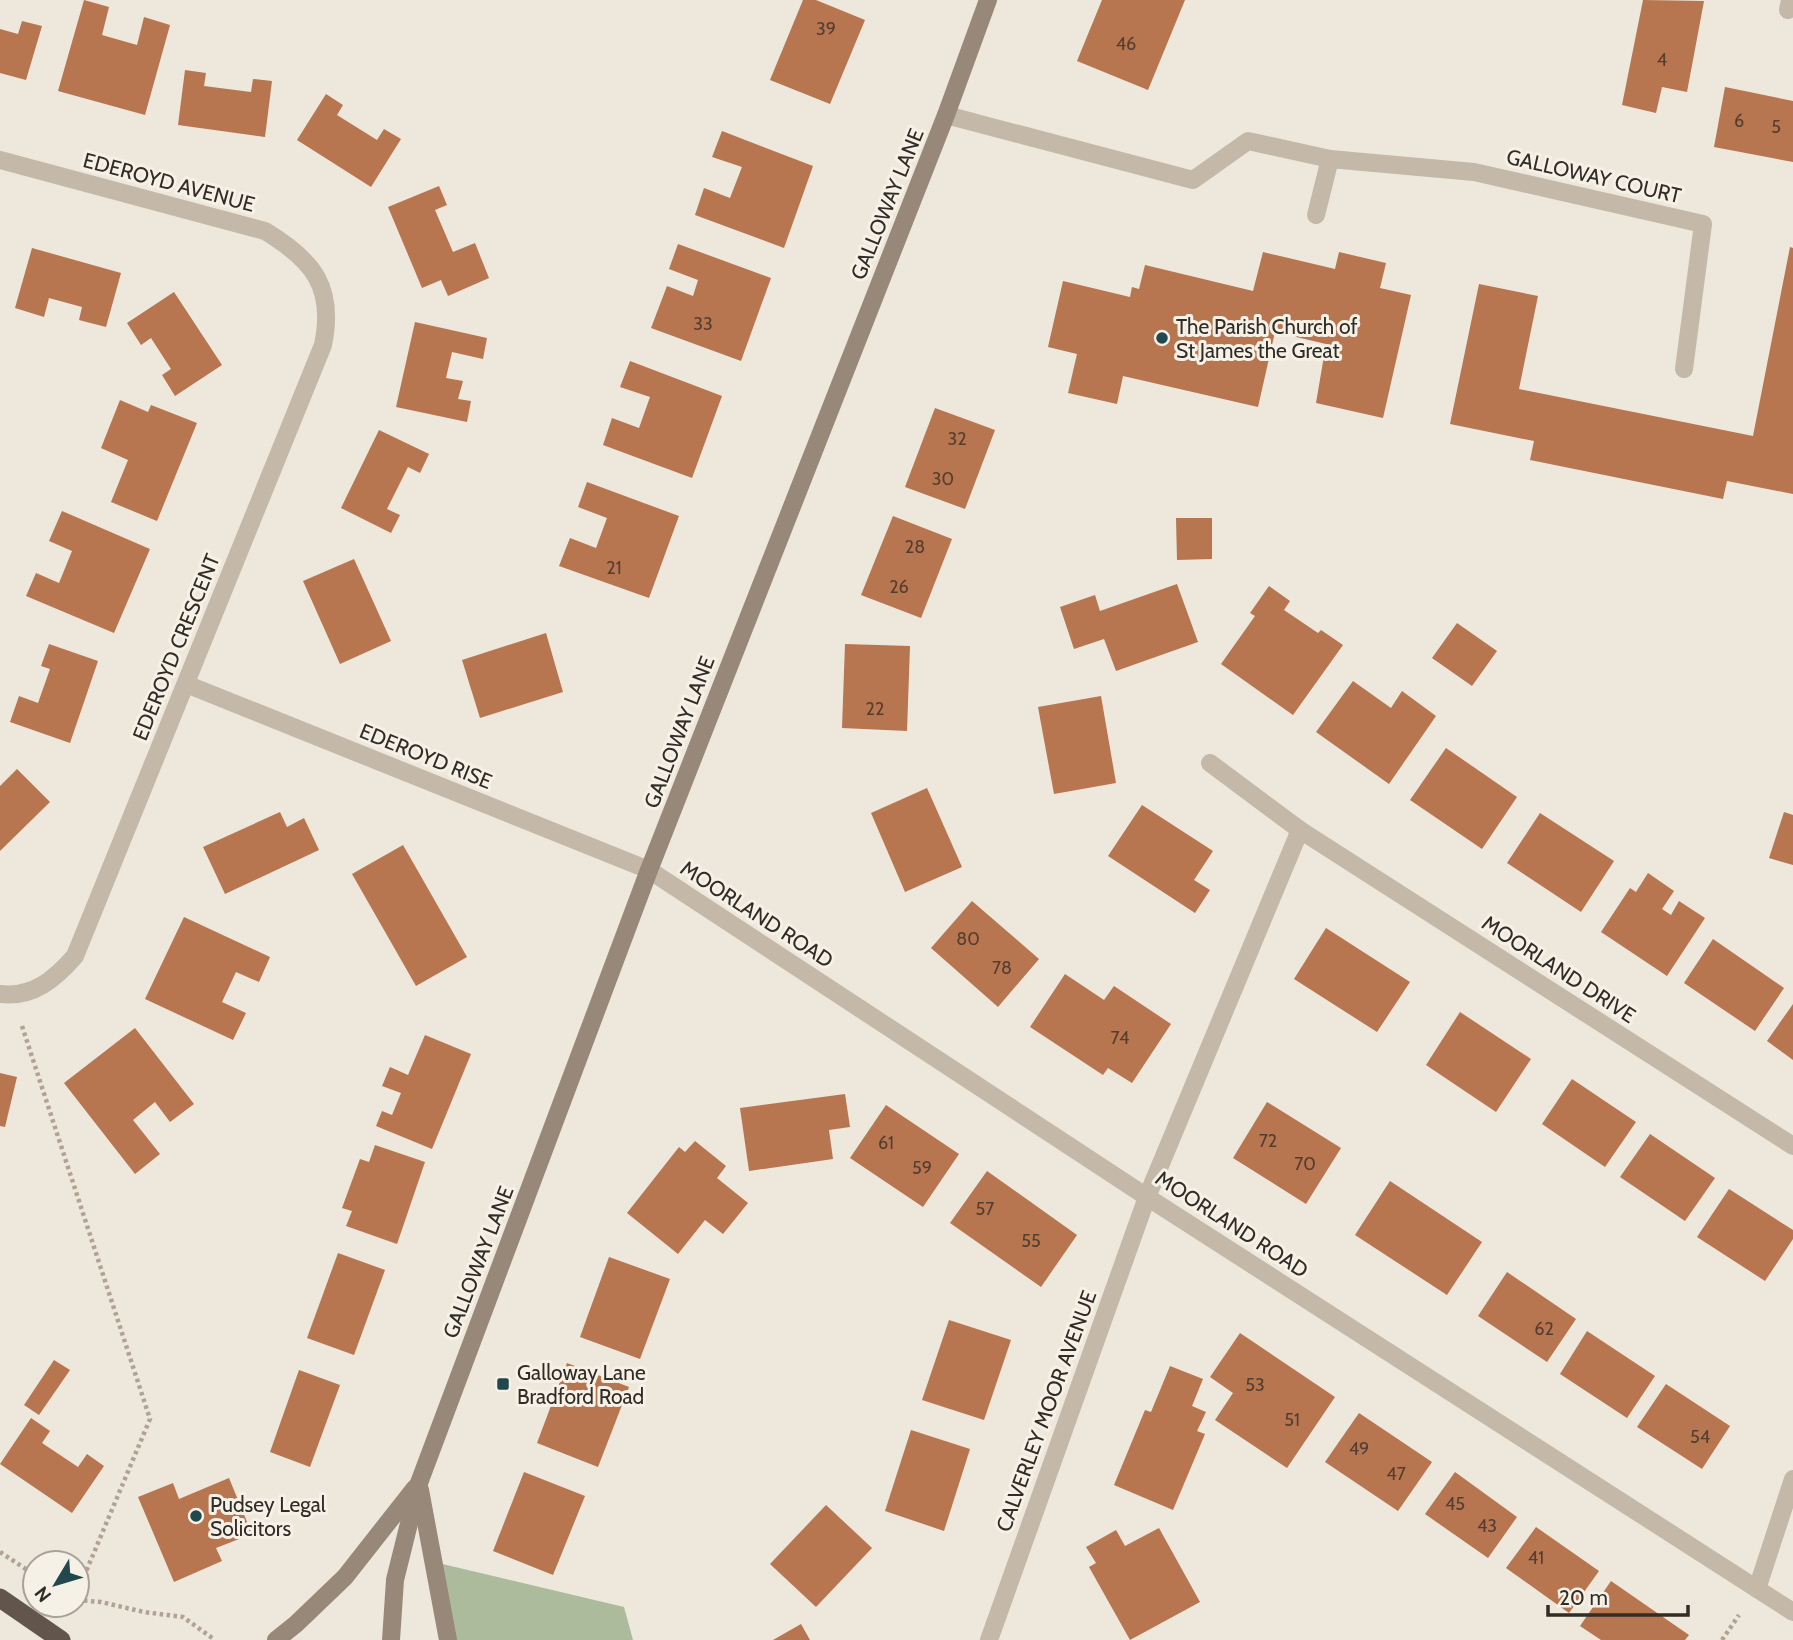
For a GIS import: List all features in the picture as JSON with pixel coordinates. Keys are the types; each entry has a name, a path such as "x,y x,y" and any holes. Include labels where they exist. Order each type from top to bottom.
{"highway":[{"path":"0,1598 61,1640"}],"main road":[{"name":"GALLOWAY LANE","path":"391,1640 395,1580 419,1483 649,870 946,115 988,0"},
{"name":"GALLOWAY LANE","path":"276,1640 345,1577 419,1483"},
{"path":"419,1483 448,1640"}],"street":[{"name":"GALLOWAY COURT","path":"946,115 1192,180 1248,141 1330,159 1474,172 1703,224 1684,369"},
{"path":"1316,215 1330,159"},
{"name":"EDEROYD AVENUE","path":"0,160 265,231 292,248 313,271"},
{"name":"EDEROYD CRESCENT","path":"6,995 37,989 58,976 75,956 323,345 328,320 325,297 313,271"},
{"name":"EDEROYD RISE","path":"186,684 649,870"},
{"name":"MOORLAND DRIVE","path":"1210,763 1300,830 1793,1146"},
{"path":"1147,1197 1300,830"},
{"name":"MOORLAND ROAD","path":"649,870 1147,1197 1793,1612"},
{"name":"CALVERLEY MOOR AVENUE","path":"989,1640 1147,1197"},
{"path":"1757,1589 1793,1479"}],"path":[{"path":"6,995 150,1419 91,1560"},
{"path":"0,1552 21,1566"},
{"path":"91,1601 144,1612 183,1616 215,1640"}],"green space":[{"path":"434,1562 624,1607 633,1640 448,1640"}],"building":[{"path":"84,0 109,7 102,35 137,45 144,17 170,25 145,115 58,91"},
{"path":"803,0 816,0 865,20 830,104 770,80"},
{"path":"1102,0 1185,0 1148,90 1077,61"},
{"path":"1643,0 1704,1 1687,92 1662,87 1656,113 1622,105"},
{"path":"22,21 42,26 26,80 0,73 0,29 18,34"},
{"path":"185,70 206,73 204,86 251,92 253,79 272,81 265,137 178,125"},
{"path":"1725,87 1793,101 1793,162 1714,147"},
{"path":"326,94 343,105 337,115 377,140 384,129 401,139 371,187 297,140"},
{"path":"722,131 813,166 784,248 695,215 704,188 730,198 742,167 712,157"},
{"path":"439,186 447,205 435,210 453,252 475,243 489,278 448,296 441,280 422,288 388,207"},
{"path":"678,244 771,278 741,361 651,328 667,286 693,296 698,280 669,269"},
{"path":"1790,247 1793,248 1793,494 1727,481 1723,499 1530,460 1534,441 1450,424 1479,284 1538,296 1519,389 1753,436"},
{"path":"32,248 121,273 106,327 79,320 82,307 49,298 44,317 15,308"},
{"name":"The Parish Church of St James the Great","path":"1263,252 1335,269 1339,252 1386,263 1380,288 1411,295 1383,418 1316,403 1326,344 1275,332 1258,407 1123,376 1117,404 1068,393 1077,354 1048,347 1063,281 1130,297 1132,287 1139,289 1145,265 1253,291"},
{"path":"174,292 222,365 175,396 162,375 171,369 151,338 141,345 127,323"},
{"path":"415,322 487,338 483,359 452,352 446,378 463,381 458,399 471,401 467,422 396,407"},
{"path":"630,361 722,396 692,478 603,445 612,418 639,428 650,397 620,387"},
{"path":"120,400 148,412 151,405 197,423 157,521 111,502 128,460 101,448"},
{"path":"935,408 995,430 965,509 905,487"},
{"path":"379,430 429,454 420,473 408,467 387,509 400,515 391,533 341,508"},
{"path":"587,482 679,516 649,598 559,566 570,538 596,548 607,518 578,507"},
{"path":"62,511 150,549 114,633 26,596 36,573 59,583 72,551 49,541"},
{"path":"893,516 952,539 921,618 861,595"},
{"path":"1176,518 1212,518 1212,559 1177,560"},
{"path":"354,559 391,641 340,664 303,581"},
{"path":"1177,584 1198,642 1116,671 1104,639 1074,649 1060,607 1095,595 1100,611"},
{"path":"1269,586 1290,601 1284,610 1318,633 1321,630 1343,645 1293,715 1221,664 1255,616 1250,613"},
{"path":"1457,623 1497,651 1472,686 1432,658"},
{"path":"546,633 563,692 480,718 462,660"},
{"path":"49,644 98,661 70,743 10,722 19,696 38,703 50,669 41,666"},
{"path":"845,644 910,646 907,731 842,728"},
{"path":"1353,681 1391,708 1402,691 1436,716 1389,784 1316,732"},
{"path":"1101,696 1116,783 1054,794 1038,707"},
{"path":"1446,748 1517,797 1482,849 1410,800"},
{"path":"17,769 50,802 0,851 0,786"},
{"path":"927,788 962,867 905,892 871,813"},
{"path":"1142,805 1213,851 1194,880 1210,890 1195,913 1108,856"},
{"path":"280,812 287,827 304,818 319,850 225,894 203,847"},
{"path":"1784,812 1793,815 1793,865 1769,858"},
{"path":"1540,813 1614,861 1581,912 1507,863"},
{"path":"403,845 467,957 416,986 352,874"},
{"path":"1648,873 1674,891 1662,909 1671,915 1679,901 1705,918 1667,976 1601,932 1630,888 1636,892"},
{"path":"972,901 1039,959 998,1007 931,948"},
{"path":"184,917 270,957 259,982 236,972 222,1002 246,1013 233,1040 145,999"},
{"path":"1326,928 1410,982 1377,1032 1294,979"},
{"path":"1713,939 1784,988 1755,1031 1684,983"},
{"path":"1065,974 1104,1000 1114,986 1171,1024 1132,1083 1108,1068 1103,1075 1030,1027"},
{"path":"1793,1004 1793,1060 1767,1041"},
{"path":"1460,1012 1531,1059 1496,1112 1426,1065"},
{"path":"135,1028 194,1104 170,1122 155,1102 133,1120 160,1154 135,1174 64,1083"},
{"path":"425,1035 471,1054 432,1149 376,1126 382,1111 392,1115 401,1093 382,1086 390,1067 408,1075"},
{"path":"0,1073 17,1077 5,1127 0,1126"},
{"path":"1572,1079 1636,1122 1605,1167 1542,1124"},
{"path":"845,1094 850,1127 829,1130 833,1159 749,1171 740,1108"},
{"path":"1267,1102 1341,1148 1306,1204 1233,1158"},
{"path":"886,1105 959,1154 923,1207 850,1158"},
{"path":"1650,1134 1715,1178 1685,1221 1620,1177"},
{"path":"695,1141 726,1166 717,1178 748,1203 723,1234 705,1220 678,1254 627,1213 679,1147 685,1152"},
{"path":"375,1145 425,1162 397,1244 346,1226 352,1211 342,1208 360,1159 369,1162"},
{"path":"987,1171 1077,1235 1041,1287 950,1223"},
{"path":"1390,1181 1482,1242 1447,1295 1355,1235"},
{"path":"1729,1189 1793,1230 1793,1239 1765,1281 1697,1237"},
{"path":"338,1253 385,1270 354,1355 307,1338"},
{"path":"609,1257 670,1279 640,1359 580,1337"},
{"path":"1507,1272 1576,1319 1547,1362 1478,1316"},
{"path":"949,1320 1011,1340 984,1420 922,1400"},
{"path":"1587,1331 1655,1376 1627,1418 1560,1374"},
{"path":"1240,1333 1335,1397 1287,1468 1215,1420 1233,1393 1210,1377"},
{"path":"54,1360 70,1370 39,1415 24,1405"},
{"path":"567,1363 629,1387 598,1467 537,1443"},
{"path":"1170,1366 1203,1379 1192,1406 1206,1412 1197,1431 1205,1434 1173,1510 1114,1485 1145,1410 1151,1412"},
{"path":"299,1370 340,1385 310,1467 270,1452"},
{"path":"1666,1384 1730,1426 1702,1469 1637,1427"},
{"path":"1359,1413 1432,1462 1398,1511 1325,1462"},
{"path":"31,1418 50,1431 42,1443 78,1467 87,1454 104,1466 72,1513 0,1464"},
{"path":"911,1430 970,1449 944,1531 885,1511"},
{"path":"524,1472 585,1496 553,1575 493,1551"},
{"path":"1455,1472 1517,1517 1488,1558 1425,1514"},
{"name":"Pudsey Legal Solicitors","path":"229,1478 252,1534 216,1548 222,1561 174,1582 138,1497 173,1483 179,1499"},
{"path":"826,1505 872,1548 816,1607 770,1564"},
{"path":"1536,1527 1599,1571 1569,1613 1506,1568"},
{"path":"1159,1528 1200,1602 1130,1640 1089,1567 1096,1563 1086,1547 1116,1530 1125,1546"},
{"path":"1611,1581 1689,1635 1685,1640 1601,1640 1580,1626"},
{"path":"801,1624 810,1640 773,1640"}],"place":[{"name":"The Parish Church of St James the Great","path":"1162,338"},
{"name":"Galloway Lane Bradford Road","path":"503,1384"},
{"name":"Pudsey Legal Solicitors","path":"196,1516"}]}
